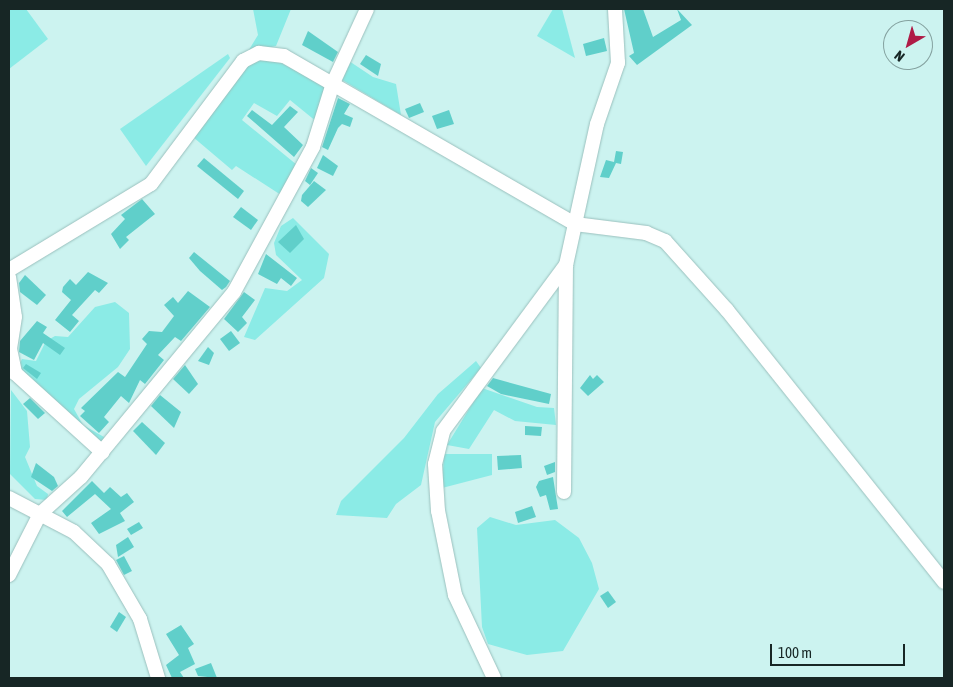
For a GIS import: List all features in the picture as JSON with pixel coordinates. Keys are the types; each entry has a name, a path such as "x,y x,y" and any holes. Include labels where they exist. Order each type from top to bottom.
{"street":[{"path":"9,575 40,514 102,452 234,292 313,147 333,83 367,9"},
{"path":"564,492 566,265 597,124 618,63 615,9"},
{"path":"9,270 151,184 235,70 251,56 284,56 575,224 646,233 681,255 944,582"},
{"path":"494,678 454,595 438,512 435,464 443,430 566,265"},
{"path":"9,277 15,317 10,349 15,372 102,452"},
{"path":"9,498 74,532 108,564 140,619 158,678"}],"shaded area":[{"path":"9,9 26,9 48,39 9,69"},
{"path":"253,9 291,9 276,46 247,53 258,35"},
{"path":"553,9 562,9 575,58 537,36"},
{"path":"228,54 230,58 146,166 120,129"},
{"path":"273,59 329,87 317,122 290,100 277,116 254,103 242,120 297,165 281,195 236,166 232,170 193,137 250,61"},
{"path":"349,61 373,77 396,84 401,115 339,78"},
{"path":"293,218 329,254 324,278 255,340 244,337 265,288 287,291 302,280 276,255 274,243 281,226"},
{"path":"115,302 129,313 130,349 118,367 79,399 74,409 83,425 104,437 106,441 91,451 14,375 22,359 36,361 46,341 55,336 68,337 95,307"},
{"path":"476,361 481,368 435,422 421,485 396,504 387,518 336,515 341,501 404,438 438,394"},
{"path":"482,388 537,407 554,408 556,425 515,421 494,410 469,449 447,445"},
{"path":"11,390 27,411 30,447 25,457 37,486 48,494 47,500 35,499 10,474"},
{"path":"444,454 492,454 492,475 442,488"},
{"path":"490,517 516,525 555,520 579,538 592,563 599,589 563,651 527,655 488,644 482,627 477,528"}],"building":[{"path":"624,9 643,9 653,37 681,20 677,9 692,25 637,65 629,56 634,53"},
{"path":"308,31 338,52 333,62 302,45"},
{"path":"604,38 607,51 586,56 583,44"},
{"path":"366,55 381,64 378,76 360,64"},
{"path":"338,98 350,104 344,114 353,118 350,127 342,124 338,128 328,150 322,147"},
{"path":"420,103 424,112 409,118 405,109"},
{"path":"290,106 298,112 284,127 303,145 294,157 247,116 252,110 272,125"},
{"path":"449,110 454,124 437,129 432,116"},
{"path":"616,151 623,152 621,164 616,163 609,178 600,177 606,160 614,162"},
{"path":"323,155 338,166 333,176 317,168"},
{"path":"204,158 244,191 238,199 197,166"},
{"path":"311,168 318,173 310,185 305,181"},
{"path":"314,181 326,190 308,207 301,201 302,195"},
{"path":"142,199 155,214 126,237 129,240 120,249 111,234 125,219 121,215"},
{"path":"241,207 258,220 251,230 233,217"},
{"path":"296,225 304,239 290,253 278,242"},
{"path":"194,252 230,281 226,287 222,290 200,271 189,258"},
{"path":"266,254 297,278 291,286 281,278 277,284 258,274"},
{"path":"88,272 108,283 99,293 95,290 72,315 79,321 70,332 55,320 71,300 62,292 63,287 70,279 76,285"},
{"path":"25,275 46,295 37,305 20,292 19,283"},
{"path":"188,291 210,307 181,341 175,337 158,355 164,360 145,384 140,380 129,403 121,396 104,417 109,422 99,433 80,416 85,411 81,408 118,372 125,377 147,344 142,339 149,331 162,332 174,316 164,305 173,297 178,303"},
{"path":"244,292 255,300 242,317 247,323 238,332 224,319"},
{"path":"37,321 47,327 43,333 65,348 60,355 43,343 34,360 19,352 20,341"},
{"path":"231,331 240,343 229,351 220,339"},
{"path":"208,347 214,353 209,365 198,361"},
{"path":"26,364 41,373 37,379 23,368"},
{"path":"185,365 198,384 189,394 173,379"},
{"path":"590,375 593,379 597,375 604,382 588,396 580,388"},
{"path":"493,378 551,394 549,404 501,394 487,386"},
{"path":"160,395 181,412 174,428 151,406"},
{"path":"30,398 45,413 38,419 23,404"},
{"path":"142,422 165,443 156,455 133,431"},
{"path":"525,426 542,427 541,436 525,435"},
{"path":"521,455 522,468 498,470 497,456"},
{"path":"555,462 555,472 547,475 544,466"},
{"path":"36,463 54,477 58,486 52,491 31,477"},
{"path":"553,477 558,509 550,510 546,495 540,497 536,487 539,481"},
{"path":"92,481 104,493 110,487 121,497 127,493 134,502 120,513 125,521 99,534 91,523 111,509 95,494 67,517 62,511"},
{"path":"532,506 536,517 518,523 515,512"},
{"path":"139,522 143,528 131,535 127,529"},
{"path":"128,537 134,547 118,557 116,545"},
{"path":"124,556 132,571 124,575 116,560"},
{"path":"608,591 616,602 608,608 600,596"},
{"path":"119,612 126,617 117,632 110,627"},
{"path":"181,625 194,644 188,648 195,664 180,672 184,678 172,678 166,665 179,655 166,634"},
{"path":"211,663 217,678 198,676 195,669"}]}
